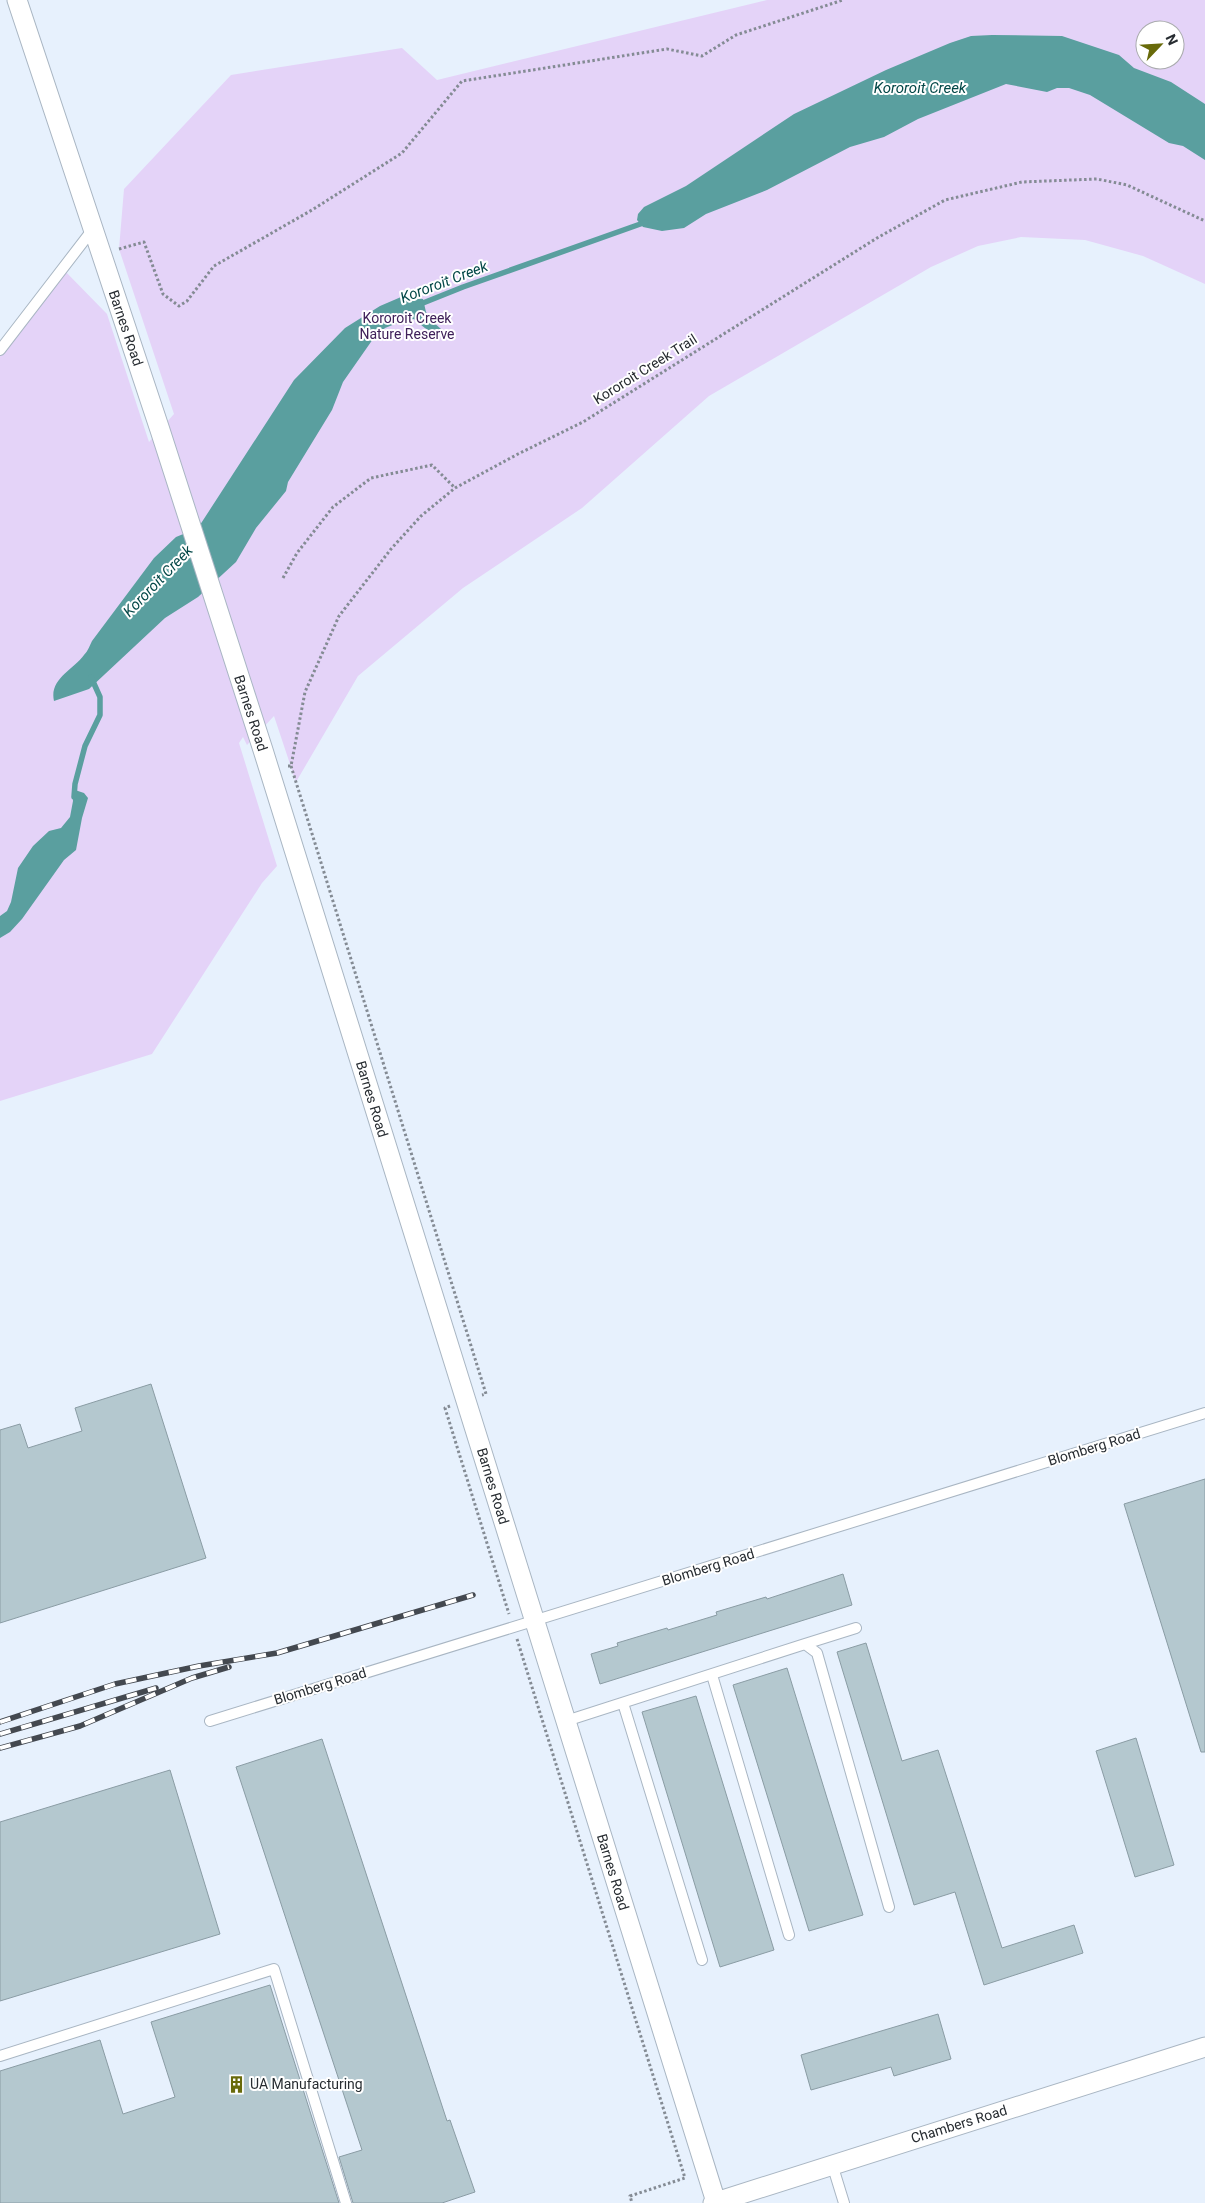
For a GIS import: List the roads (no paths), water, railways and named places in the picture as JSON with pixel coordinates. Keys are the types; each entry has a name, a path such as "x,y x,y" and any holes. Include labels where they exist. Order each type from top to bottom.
{"street":[{"name":"Barnes Road","path":"17,0 160,430 259,740 535,1621 714,2203"},
{"name":"Chambers Road","path":"714,2203 1205,2047"}],"lane":[{"path":"0,350 93,229"},
{"name":"Blomberg Road","path":"210,1720 1205,1413"},
{"path":"566,1721 856,1628"},
{"path":"805,1644 817,1653 889,1907"},
{"path":"712,1675 789,1936"},
{"path":"623,1703 702,1960"},
{"path":"0,2056 274,1969 346,2203"},
{"path":"832,2164 844,2203"}],"water":[{"name":"Kororoit Creek","path":"971,36 1062,36 1119,55 1135,70 1171,82 1205,104 1205,160 1183,146 1169,143 1090,95 1069,88 1057,88 1047,92 1006,84 918,119 884,137 850,147 767,190 706,214 684,228 662,231 643,227 637,220 638,214 644,207 686,186 794,114 886,70"},
{"name":"Kororoit Creek","path":"401,297 423,299 426,312 441,329 438,333 428,330 414,319 405,320 385,328 373,339 343,382 332,410 288,482 286,491 256,528 236,562 198,597 165,618 89,689 54,701 53,693 58,681 88,650 92,641 154,558 176,537 198,528 294,380 345,328 380,306"},
{"path":"72,789 84,793 88,798 76,850 64,860 22,919 10,932 0,938 0,916 7,911 11,902 18,868 33,846 49,831 61,828 70,817 73,801"}],"waterway":[{"name":"Kororoit Creek","path":"418,305 463,287 646,222"},
{"name":"Kororoit Creek","path":"74,797 75,784 85,746 100,715 100,697 91,677"}],"railway":[{"path":"0,1722 115,1684 199,1666 277,1653 473,1595"},
{"path":"0,1748 80,1726 192,1678 229,1667"},
{"path":"0,1734 156,1688"}],"place":[{"name":"UA Manufacturing","path":"236,2084"}],"park label":[{"name":"Kororoit Creek Nature Reserve","path":"407,326"}]}
